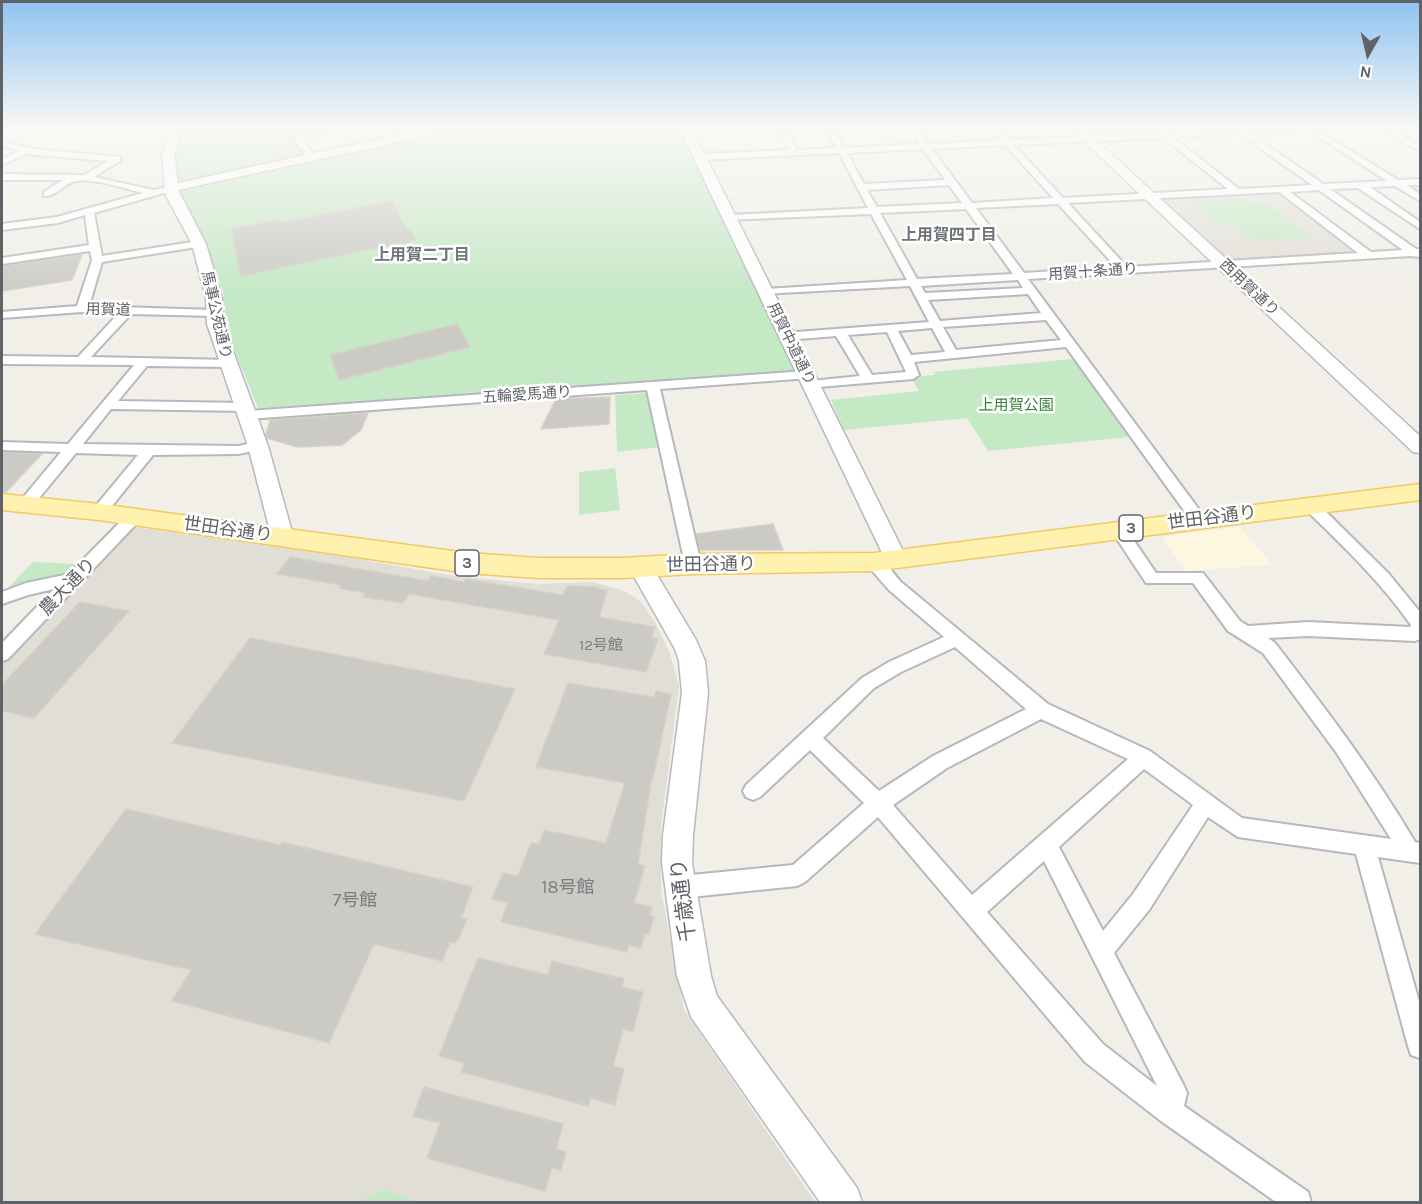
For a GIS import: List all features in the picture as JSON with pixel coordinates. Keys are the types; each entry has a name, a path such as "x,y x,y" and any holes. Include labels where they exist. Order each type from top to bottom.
{"main road":[{"name":"世田谷通り","path":"2,502 99,512 504,567 885,561 1420,492"}],"street":[{"path":"47,194 61,185"},
{"path":"132,185 163,190"},
{"name":"馬事公苑通り","path":"164,185 163,190 178,208 199,244 214,298 214,313 227,363 258,446 281,532 277,537"},
{"path":"2,227 25,226 185,185"},
{"name":"用賀中道通り","path":"714,185 808,380 885,561"},
{"path":"895,185 863,187 952,354"},
{"path":"953,185 1047,316 1198,519"},
{"path":"1047,185 1123,269"},
{"name":"西用賀通り","path":"1138,185 1420,447"},
{"path":"1227,185 1236,192"},
{"path":"1318,185 1418,254"},
{"path":"730,218 1356,185"},
{"path":"1360,185 1420,227"},
{"path":"1401,185 1420,198"},
{"path":"1281,189 1368,255"},
{"path":"82,309 97,260 89,211"},
{"path":"2,234 25,226"},
{"path":"1382,230 1420,227"},
{"path":"97,260 199,244"},
{"path":"2,261 94,247"},
{"name":"用賀十条通り","path":"766,292 1123,269 1418,254"},
{"path":"922,297 1030,291"},
{"name":"用賀道","path":"2,315 82,309 214,313"},
{"path":"81,361 128,310"},
{"path":"787,336 1047,316"},
{"path":"891,328 907,359 1068,343"},
{"path":"840,332 868,380"},
{"name":"五輪愛馬通り","path":"109,405 246,411 653,387 808,380 868,380 913,375 907,359"},
{"path":"2,360 227,363"},
{"path":"26,504 143,362"},
{"path":"653,387 693,564"},
{"path":"2,446 150,450 238,450 258,446"},
{"path":"99,512 150,450"},
{"path":"1247,633 1308,629 1415,634 1420,624 1410,610 1311,506"},
{"name":"農大通り","path":"2,654 133,518"},
{"path":"1119,530 1152,579 1197,577 1234,626 1269,648 1336,737 1415,852"},
{"path":"885,561 895,586 1041,710 1143,757 1238,827 1415,852"},
{"name":"千歳通り","path":"640,566 687,647 695,678 677,863 694,976 704,1005 843,1203"},
{"path":"2,598 26,589 76,579"},
{"path":"753,791 811,739 868,683 895,667 957,639"},
{"path":"681,887 797,875 879,803 940,762 1041,710"},
{"path":"811,739 879,803 1094,1053 1170,1112 1299,1203"},
{"path":"972,910 1047,846 1143,757"},
{"path":"1101,951 1141,902 1205,804"},
{"path":"1364,844 1420,1046"},
{"path":"1047,846 1174,1093 1170,1112"}],"shaded area":[{"path":"1278,192 1359,253 1227,260 1162,200"},
{"path":"134,527 352,558 454,576 538,584 593,582 625,591 641,602 655,622 669,651 679,686 661,826 661,890 684,1010 815,1202 2,1202 2,662"},
{"path":"1240,527 1272,565 1186,571 1161,537"}],"green space":[{"path":"195,185 706,185 795,370 791,374 258,408 224,324 224,294 206,244 178,191"},
{"path":"1246,198 1254,204 1267,203 1310,238 1252,241 1234,225 1223,226 1194,201"},
{"name":"上用賀公園","path":"1073,359 1129,437 988,451 967,418 844,430 831,400 919,391 911,377 935,375 934,372"},
{"path":"649,393 661,447 617,452 615,395"},
{"path":"615,468 620,510 579,515 579,472"},
{"path":"33,562 80,564 64,575 5,591"},
{"path":"384,1190 413,1200 416,1202 356,1202"}],"building":[{"path":"392,201 407,230 411,230 416,240 241,276 231,229 278,220 279,223"},
{"path":"82,255 72,280 2,291 2,266"},
{"path":"457,324 470,347 339,380 330,355"},
{"path":"610,397 609,424 541,429 556,399"},
{"path":"368,413 361,430 342,445 297,447 267,438 266,435 270,420"},
{"path":"2,452 42,454 6,492 2,492"},
{"path":"773,524 783,550 700,550 696,534"},
{"path":"290,557 428,581 431,576 464,582 466,579 563,595 567,586 599,587 598,589 607,590 599,617 655,627 651,638 658,639 646,672 544,654 559,620 409,594 403,603 363,597 365,593 339,588 341,585 277,574"},
{"path":"80,602 129,611 34,718 2,711 2,685"},
{"path":"250,638 515,689 464,801 172,743"},
{"path":"568,683 654,697 656,691 671,694 652,777 638,864 645,866 634,903 652,907 650,916 654,917 649,934 645,933 641,948 629,945 627,952 501,922 508,903 492,899 503,873 518,876 531,843 539,844 544,830 606,843 625,783 536,767"},
{"path":"126,809 280,845 282,842 473,887 461,918 467,919 458,939 455,943 450,942 442,961 374,944 329,1043 172,1001 191,970 35,934"},
{"path":"478,958 548,975 552,961 624,979 622,987 643,992 633,1032 623,1029 613,1066 624,1069 615,1105 591,1098 588,1106 461,1072 465,1063 439,1056"},
{"path":"424,1087 563,1124 556,1149 566,1152 561,1170 552,1168 545,1191 427,1158 440,1123 413,1116"}],"district":[{"name":"上用賀四丁目","path":"949,235"},
{"name":"上用賀二丁目","path":"422,255"}]}
